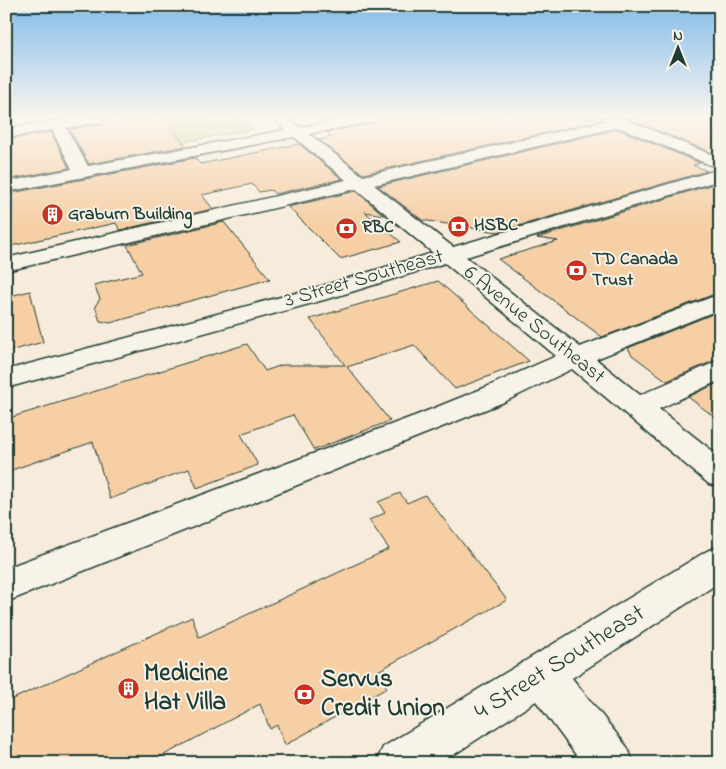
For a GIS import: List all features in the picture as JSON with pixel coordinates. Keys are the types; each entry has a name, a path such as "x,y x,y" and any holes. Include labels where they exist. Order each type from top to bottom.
{"street":[{"path":"73,154 83,173"},
{"path":"6,187 183,154"},
{"name":"6 Avenue Southeast","path":"324,154 720,476"},
{"path":"6,266 478,154"},
{"path":"696,154 720,164"},
{"name":"3 Street Southeast","path":"6,379 330,291 720,174"},
{"path":"6,585 427,422 494,395 542,371 720,301"},
{"path":"636,408 720,369"},
{"name":"4 Street Southeast","path":"399,763 720,562"},
{"path":"542,674 611,763"}],"building":[{"path":"6,154 62,154 69,168 6,180"},
{"path":"83,154 143,154 89,164"},
{"path":"250,154 311,154 342,179 275,194 271,190 259,192 252,184 202,195 213,209 120,230 116,223 6,247 6,194 195,158 200,164"},
{"path":"337,154 452,154 363,174"},
{"path":"513,154 678,154 700,163 693,165 707,171 498,232 422,220 378,186"},
{"path":"720,182 720,292 602,337 498,259 558,241 537,238"},
{"name":"RBC","path":"356,191 384,215 365,212 401,242 340,259 288,207"},
{"path":"224,222 270,279 110,323 100,321 95,306 100,299 94,285 142,273 127,245"},
{"path":"438,281 529,361 455,389 414,345 347,367 390,421 314,450 293,415 241,434 258,465 197,488 189,469 110,499 93,442 6,472 6,419 247,344 265,371 282,365 345,365 310,319"},
{"path":"30,291 43,342 6,352 6,297"},
{"path":"720,311 720,358 667,381 632,355 628,348"},
{"path":"720,382 720,421 688,397"},
{"path":"400,493 407,503 425,495 507,600 378,671 387,688 285,745 277,725 270,729 260,704 149,763 6,763 6,702 192,617 199,637 389,549 369,520 385,513 378,502"}],"place":[{"name":"Graburn Building","path":"52,215"},
{"name":"HSBC","path":"458,226"},
{"name":"RBC","path":"346,228"},
{"name":"TD Canada Trust","path":"576,270"},
{"name":"Medicine Hat Villa","path":"128,688"},
{"name":"Servus Credit Union","path":"305,694"}]}
